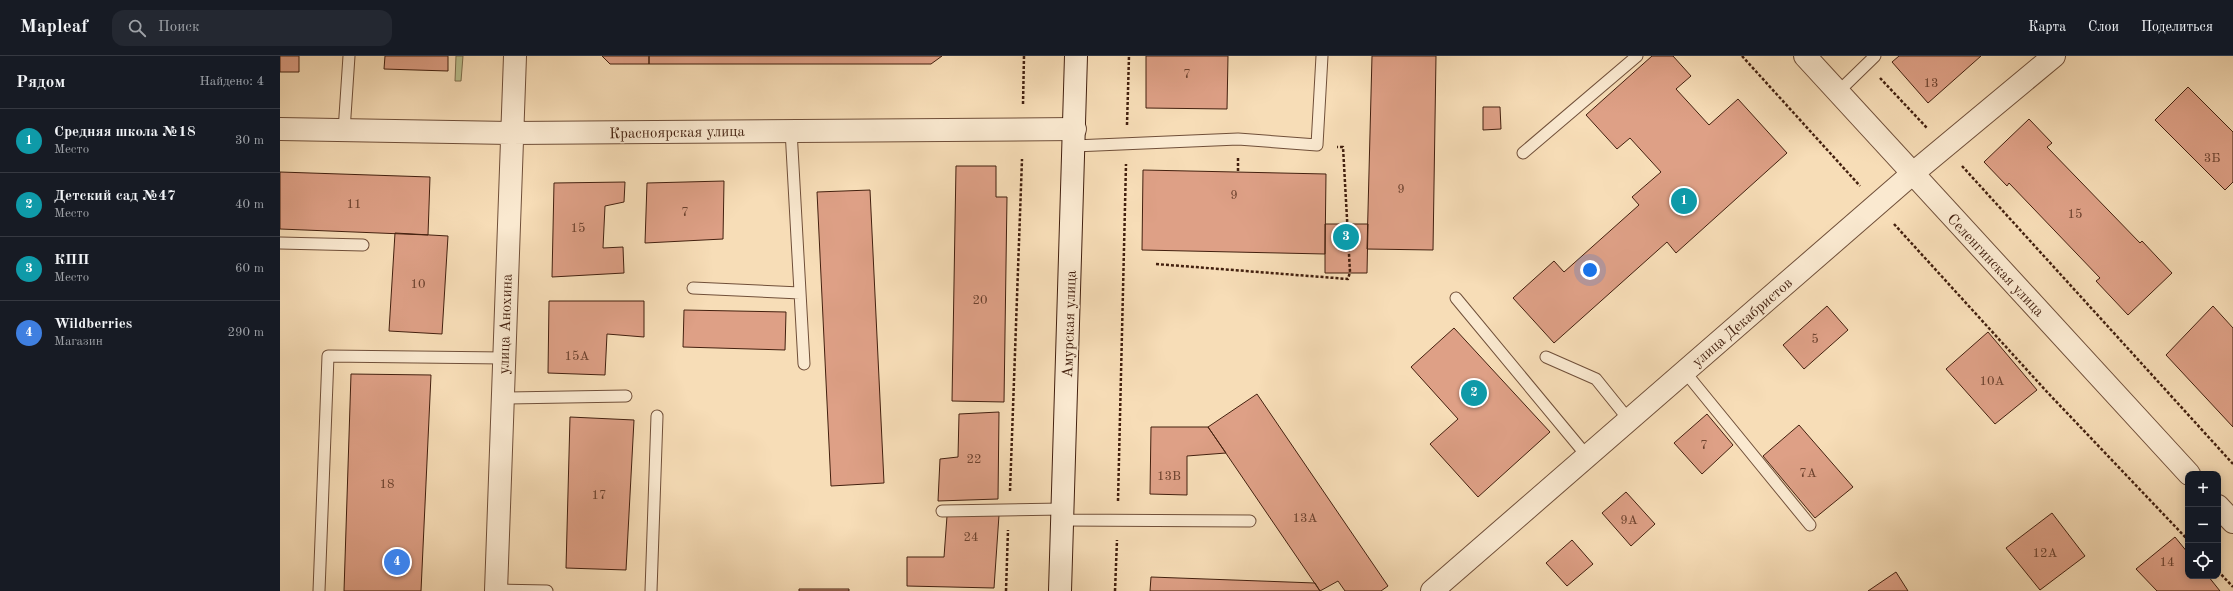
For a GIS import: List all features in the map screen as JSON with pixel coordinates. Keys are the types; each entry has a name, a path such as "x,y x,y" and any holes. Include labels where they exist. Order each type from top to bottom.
{"street":[{"name":"улица Анохина","path":"496,591 515,56"},
{"name":"Амурская улица","path":"1060,591 1075,138 1076,56"},
{"name":"Селенгинская улица","path":"1805,56 2186,471"},
{"name":"улица Декабристов","path":"1432,591 1877,204 2054,56"},
{"name":"Красноярская улица","path":"280,129 512,133 791,130 1075,138"}],"lane":[{"path":"344,130 349,56"},
{"path":"1075,138 1126,144 1238,139 1317,145 1322,56"},
{"path":"1522,153 1637,56"},
{"path":"1838,92 1871,60"},
{"path":"791,130 804,364"},
{"path":"280,243 363,245"},
{"path":"693,288 800,293"},
{"path":"1456,298 1587,456"},
{"path":"319,591 328,356 504,358"},
{"path":"1546,357 1596,379 1629,420"},
{"path":"1685,372 1810,525"},
{"path":"503,398 626,396"},
{"path":"651,591 656,416"},
{"path":"942,511 1009,510 1117,520 1250,521"},
{"path":"496,591 547,591"}],"path":[{"path":"1023,106 1024,56"},
{"path":"1115,591 1129,56"},
{"path":"1742,56 2048,393 2185,537"},
{"path":"1871,60 1944,147 2233,464"},
{"path":"1156,264 1348,279 1350,272 1343,147 1317,145"},
{"path":"1006,591 1022,159"},
{"path":"2221,574 2233,587"}],"green space":[{"path":"456,56 463,56 461,81 455,81"}],"building":[{"path":"280,56 299,56 299,72 280,72"},
{"path":"385,56 448,56 448,71 384,69"},
{"path":"602,56 649,56 649,64 610,64"},
{"path":"649,56 942,56 931,64 649,64"},
{"path":"1146,56 1228,56 1227,109 1146,108"},
{"path":"1372,56 1436,56 1433,250 1367,249"},
{"path":"1652,56 1673,56 1691,76 1676,89 1709,125 1738,99 1787,153 1676,253 1667,242 1554,343 1513,298 1554,261 1564,272 1639,205 1632,197 1661,172 1630,138 1617,149 1586,115"},
{"path":"1899,56 1981,56 1928,103 1892,62"},
{"path":"2188,87 2233,132 2233,182 2225,190 2155,120"},
{"path":"1483,107 1500,107 1501,129 1483,130"},
{"path":"2029,119 2052,143 2047,147 2140,243 2142,241 2172,273 2128,315 2096,281 2100,278 2009,183 2007,186 1984,162"},
{"path":"956,166 996,166 996,197 1007,197 1004,402 952,401"},
{"path":"1143,170 1326,174 1325,254 1142,250"},
{"path":"280,172 430,177 428,235 280,229"},
{"path":"724,181 723,239 645,243 647,183"},
{"path":"625,182 624,202 605,206 603,248 623,247 624,273 552,277 554,183"},
{"path":"870,190 884,483 831,486 817,192"},
{"path":"1325,224 1368,224 1367,273 1325,273"},
{"path":"395,233 448,236 442,334 389,331"},
{"path":"549,301 644,301 644,337 607,334 605,375 548,373"},
{"path":"1827,306 1848,330 1804,369 1783,345"},
{"path":"2213,306 2233,328 2233,427 2166,355"},
{"path":"684,310 786,312 785,350 683,347"},
{"path":"1454,328 1550,432 1478,497 1430,444 1458,419 1411,367"},
{"path":"1988,332 2037,390 1995,424 1946,369"},
{"path":"351,374 431,375 421,591 344,591"},
{"path":"1257,394 1388,586 1381,591 1345,591 1338,581 1320,591 1208,427"},
{"path":"999,412 998,499 938,501 940,459 958,457 959,414"},
{"path":"1707,414 1733,445 1702,474 1674,443"},
{"path":"570,417 634,420 626,570 566,568"},
{"path":"1799,425 1853,487 1815,518 1763,456"},
{"path":"1151,427 1208,427 1226,453 1187,456 1187,495 1150,494"},
{"path":"1626,492 1655,524 1631,546 1602,513"},
{"path":"2052,513 2085,556 2040,590 2006,548"},
{"path":"999,515 994,588 907,586 907,557 944,557 947,516"},
{"path":"2175,537 2185,549 2185,579 2210,579 2220,591 2157,591 2136,569"},
{"path":"1572,540 1593,564 1567,586 1546,563"},
{"path":"1896,572 1908,591 1868,591"},
{"path":"1151,577 1315,583 1320,591 1150,591"},
{"path":"799,589 849,589 849,591 799,591"}],"place":[{"name":"Средняя школа №18","path":"1684,201"},
{"name":"КПП","path":"1346,237"},
{"name":"Детский сад №47","path":"1474,393"},
{"name":"Wildberries","path":"397,562"}]}
